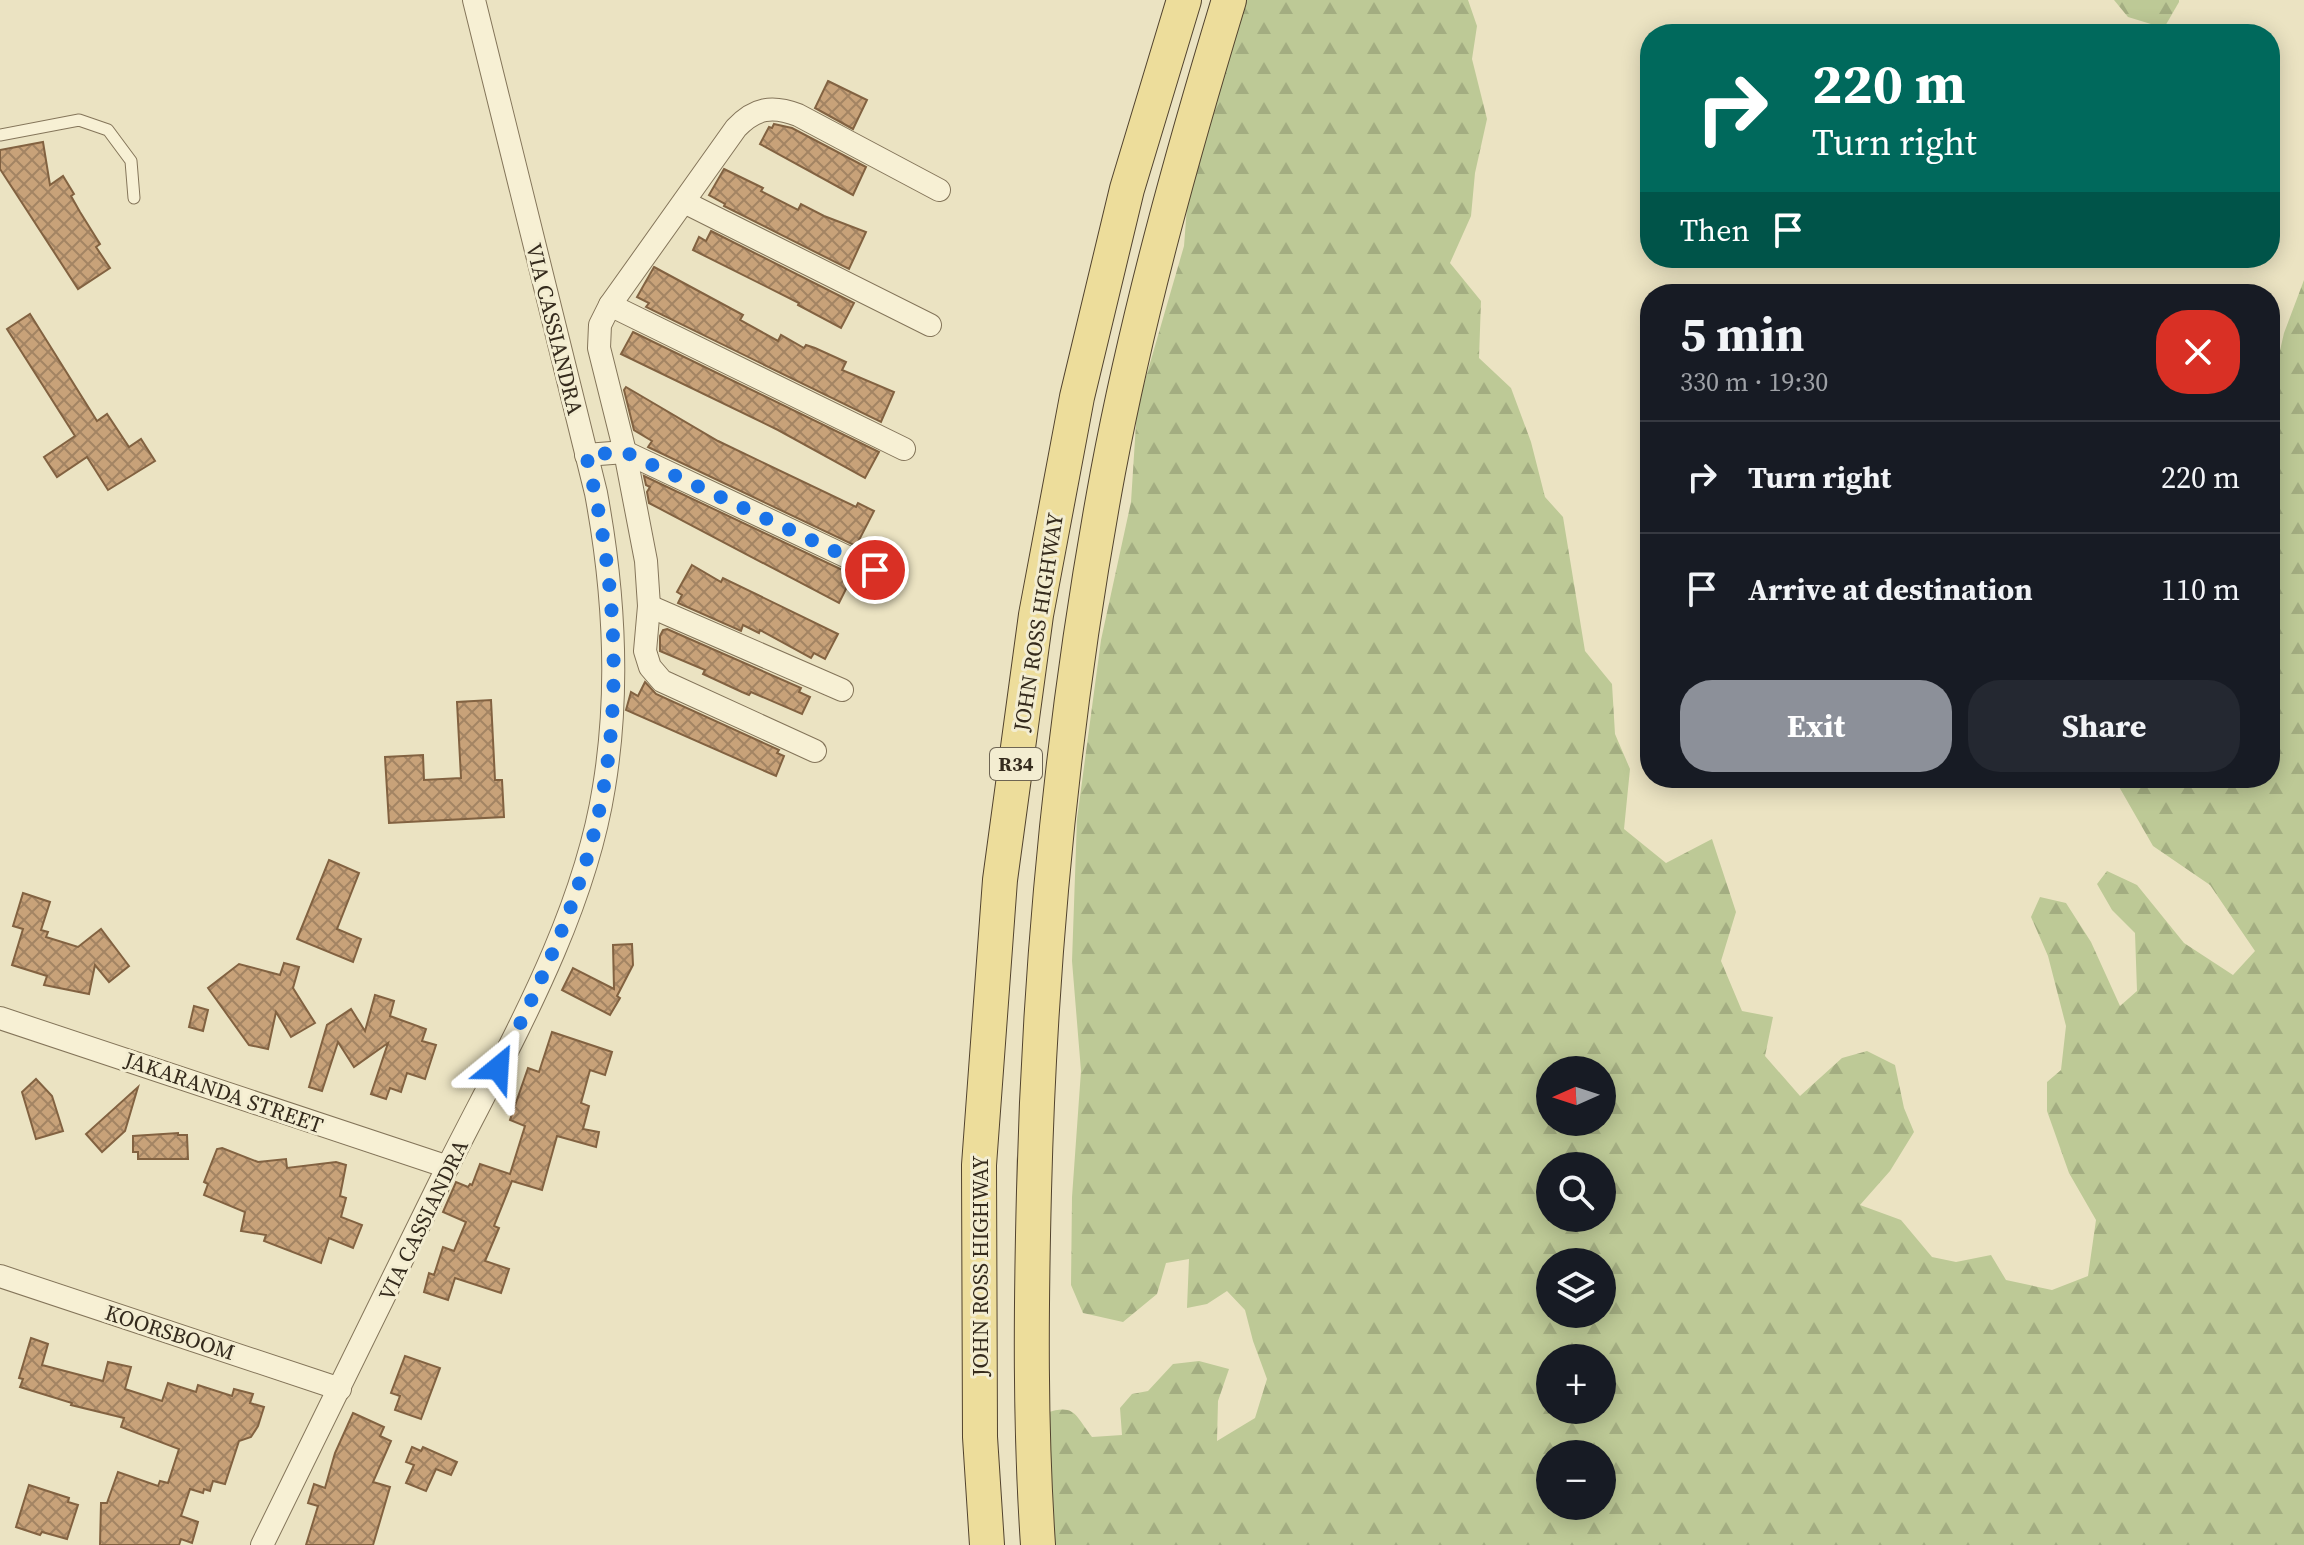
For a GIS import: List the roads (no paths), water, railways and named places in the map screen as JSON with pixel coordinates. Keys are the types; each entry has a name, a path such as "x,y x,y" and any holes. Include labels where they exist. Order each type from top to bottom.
{"main road":[{"name":"JOHN ROSS HIGHWAY","path":"987,1545 980,1437 979,1165 1000,880 1036,615 1077,397 1127,189 1184,0"},
{"name":"JOHN ROSS HIGHWAY","path":"1038,1545 1031,1439 1030,1320 1037,1067 1056,832 1091,570 1115,440 1158,254 1229,0"}],"street":[{"name":"VIA CASSIANDRA","path":"262,1545 523,1019 571,905 604,787 613,654 612,601 606,550 586,455 474,0"},
{"path":"815,751 662,681 646,658 649,606 646,561 625,452 599,348 600,325 610,305 736,128 759,110 773,109 798,115 939,190"},
{"path":"684,202 930,325"},
{"path":"610,305 904,449"},
{"path":"586,455 625,452 875,570"},
{"path":"649,606 842,690"},
{"name":"JAKARANDA STREET","path":"0,1018 448,1167"},
{"name":"KOORSBOOM","path":"0,1276 340,1389"}],"lane":[{"path":"0,135 79,120 108,130 131,161 134,198"}]}
